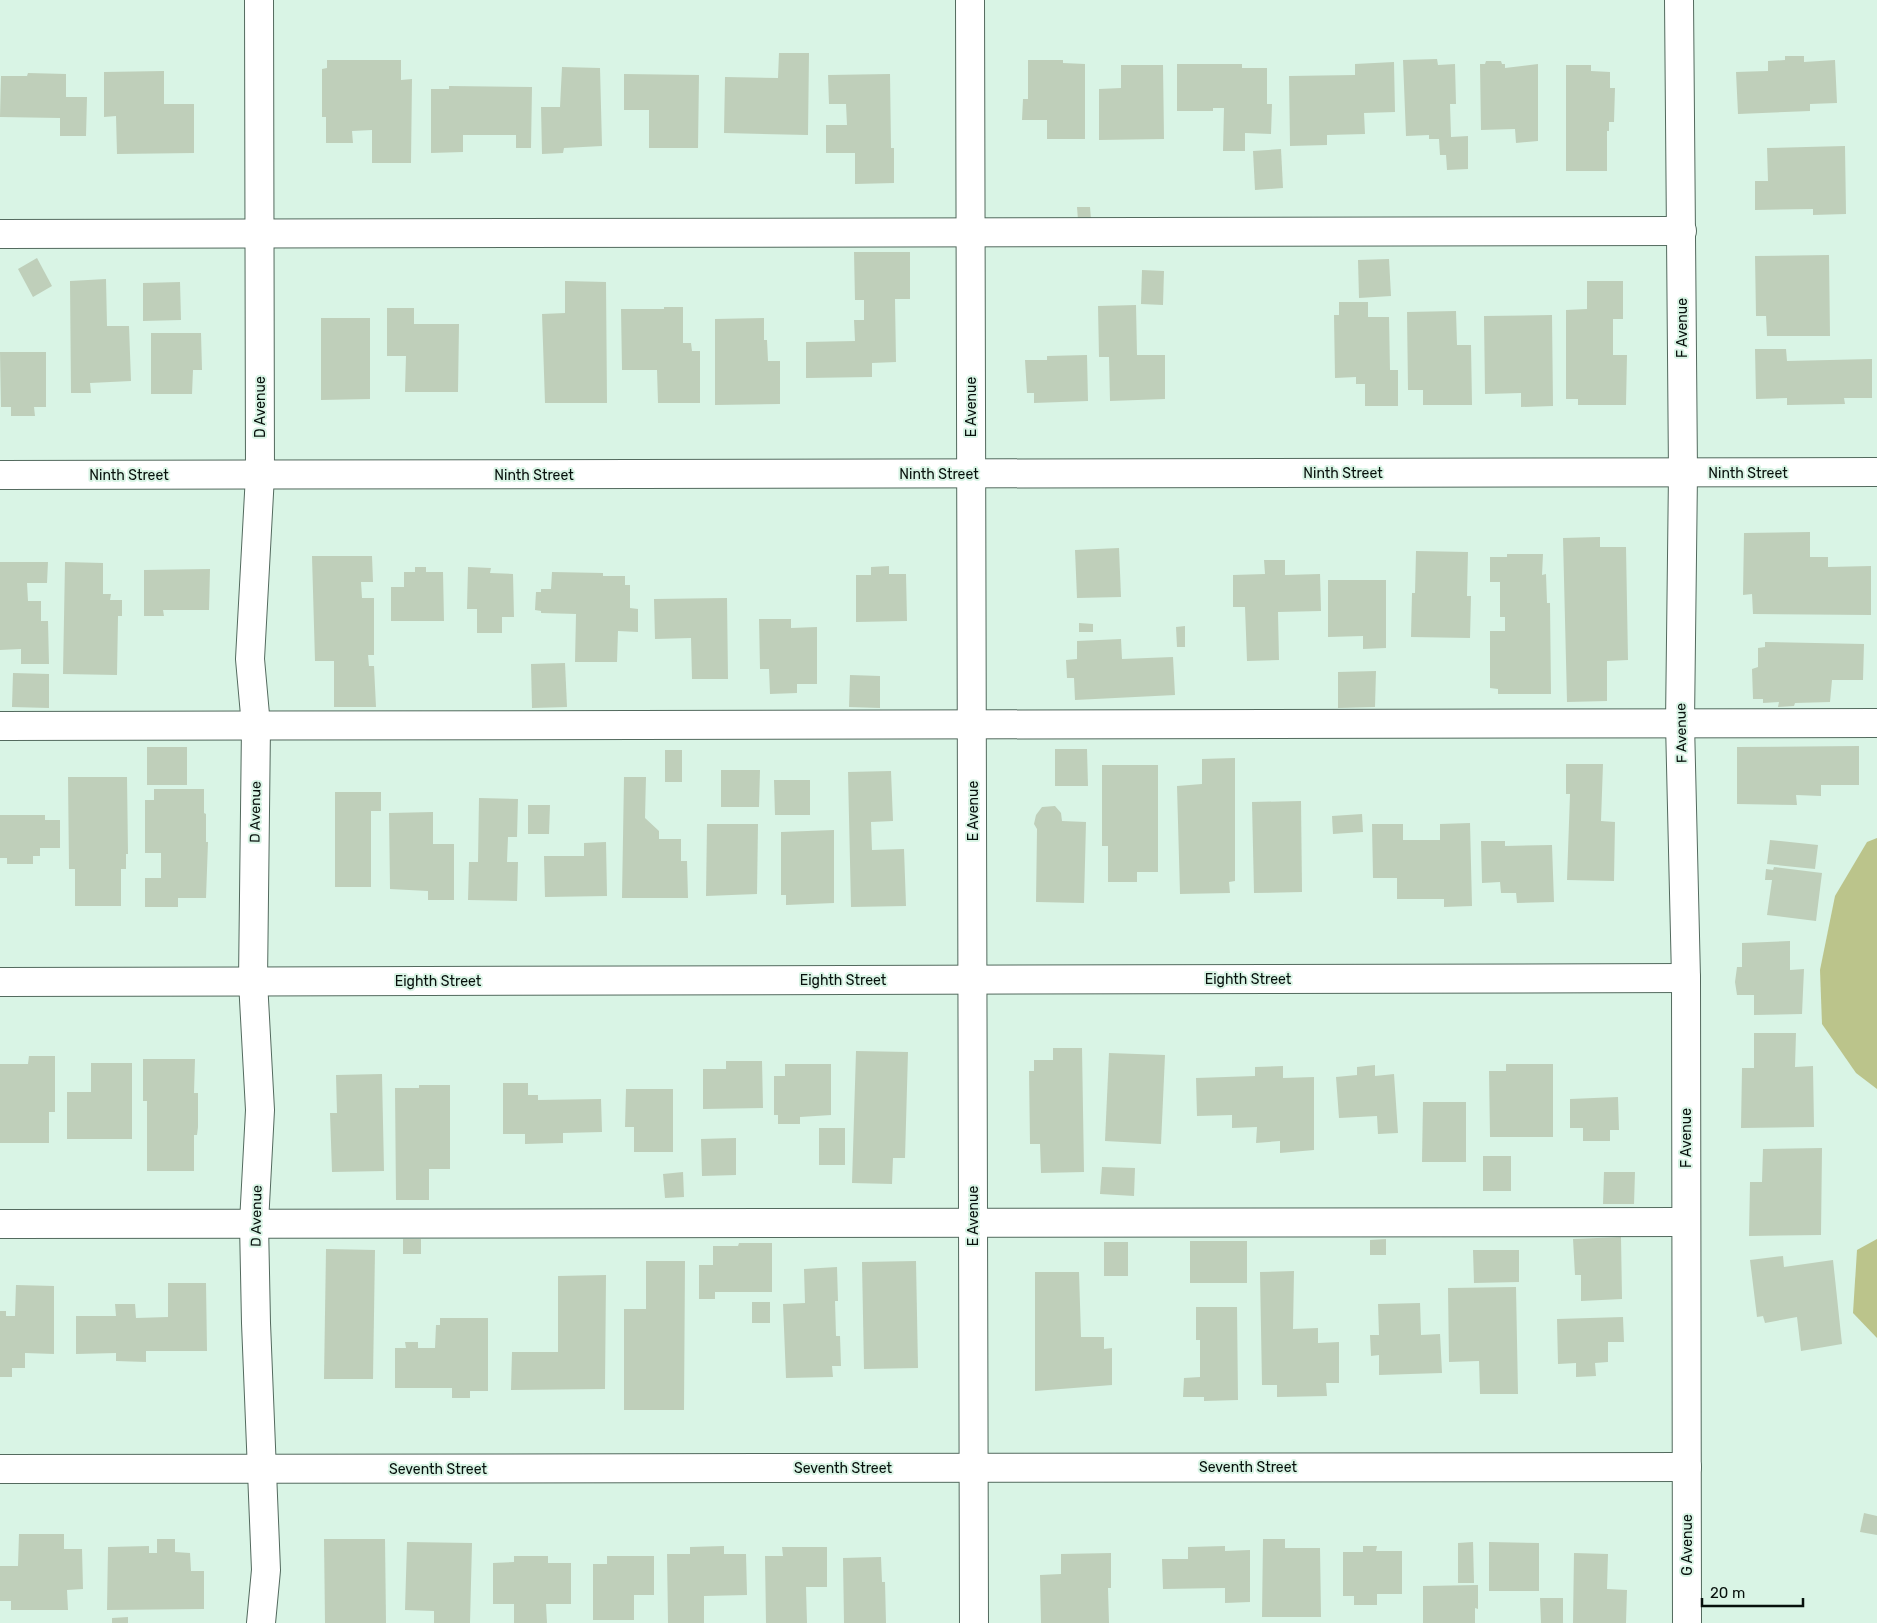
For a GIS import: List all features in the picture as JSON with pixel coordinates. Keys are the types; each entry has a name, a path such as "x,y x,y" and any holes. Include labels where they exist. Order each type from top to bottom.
{"street":[{"name":"D Avenue","path":"259,0 260,475 250,659 256,726 253,981 260,1110 254,1223 266,1570 261,1623"},
{"name":"E Avenue","path":"970,0 974,1623"},
{"name":"F Avenue","path":"1679,0 1683,473 1680,723 1686,978 1686,1467"},
{"path":"0,234 1682,231"},
{"name":"Ninth Street","path":"0,475 1877,472"},
{"path":"0,726 1877,723"},
{"name":"Eighth Street","path":"0,982 1686,978"},
{"path":"0,1224 1686,1222"},
{"name":"Seventh Street","path":"0,1470 1686,1467"},
{"name":"G Avenue","path":"1686,1467 1687,1623"}],"green space":[{"path":"1877,838 1877,1089 1856,1073 1822,1024 1820,970 1835,896 1867,842"},
{"path":"1877,1239 1877,1338 1853,1313 1857,1250"}],"building":[{"path":"779,53 809,53 808,135 724,133 725,77 778,78"},
{"path":"1785,56 1804,56 1804,62 1835,60 1837,103 1810,104 1810,111 1738,114 1736,72 1768,71 1768,61 1785,60"},
{"path":"1437,59 1438,65 1455,64 1456,104 1450,104 1451,137 1468,136 1468,169 1447,170 1446,155 1440,155 1439,139 1429,139 1429,135 1406,136 1403,60"},
{"path":"327,60 401,60 401,80 412,79 411,163 372,163 372,130 352,131 353,143 326,143 326,117 322,117 322,69 327,68"},
{"path":"1028,60 1063,60 1063,63 1085,64 1085,139 1047,139 1047,120 1022,120 1023,99 1028,99"},
{"path":"1486,61 1501,61 1502,64 1505,64 1505,68 1538,64 1538,141 1516,143 1515,129 1481,130 1480,64 1485,64"},
{"path":"1394,62 1395,112 1364,113 1365,134 1327,135 1327,145 1290,146 1289,76 1355,75 1355,64"},
{"path":"1177,64 1242,64 1242,68 1267,68 1267,104 1272,104 1271,134 1245,133 1245,151 1223,151 1224,108 1213,108 1213,111 1177,111"},
{"path":"1121,65 1163,65 1164,139 1099,140 1099,89 1121,88"},
{"path":"1566,65 1591,65 1591,71 1610,72 1610,88 1615,88 1614,122 1609,122 1609,131 1607,131 1607,171 1566,171"},
{"path":"562,67 600,68 602,146 564,148 563,153 542,154 541,107 560,107"},
{"path":"164,71 164,104 194,104 194,153 117,154 116,116 104,117 104,72"},
{"path":"28,73 66,74 66,97 87,97 86,136 60,136 60,118 0,117 1,76 27,76"},
{"path":"624,74 699,75 698,148 649,148 649,110 624,110"},
{"path":"890,74 891,148 894,148 894,183 855,184 855,153 826,153 826,125 847,125 846,104 829,104 828,75"},
{"path":"449,86 532,87 531,148 516,148 516,135 463,135 463,152 431,153 431,89 449,89"},
{"path":"1845,146 1846,214 1813,215 1813,209 1755,210 1755,181 1768,181 1767,148"},
{"path":"1281,149 1283,188 1255,190 1253,151"},
{"path":"1077,207 1090,207 1091,219 1078,220"},
{"path":"854,252 910,252 910,299 895,299 896,362 872,363 872,377 806,378 806,342 855,341 854,320 864,320 864,300 855,300"},
{"path":"1829,255 1830,336 1767,336 1766,316 1756,316 1755,256"},
{"path":"37,258 52,286 33,297 18,269"},
{"path":"1389,259 1391,296 1359,298 1358,260"},
{"path":"1142,270 1164,271 1163,305 1141,304"},
{"path":"106,279 107,326 129,326 131,381 90,383 91,393 71,393 70,281"},
{"path":"565,281 606,282 607,403 545,403 542,314 565,313"},
{"path":"1587,281 1623,281 1623,319 1613,319 1613,355 1627,355 1626,405 1578,405 1578,399 1566,399 1566,310 1587,309"},
{"path":"180,282 181,320 143,321 143,283"},
{"path":"1339,302 1368,302 1368,317 1389,317 1390,370 1398,370 1398,406 1365,406 1365,384 1356,384 1356,377 1335,378 1334,315 1339,315"},
{"path":"1136,305 1137,355 1165,355 1165,399 1110,401 1109,357 1099,357 1098,306"},
{"path":"664,307 683,307 683,343 691,343 692,351 700,351 700,403 658,403 657,370 622,370 621,309 664,309"},
{"path":"387,308 414,308 414,324 459,324 458,392 405,392 406,356 387,356"},
{"path":"1456,311 1457,345 1471,345 1472,405 1423,405 1423,390 1408,390 1407,312"},
{"path":"1552,315 1553,406 1521,407 1521,393 1485,394 1484,316"},
{"path":"321,318 370,318 370,399 321,400"},
{"path":"764,318 764,340 767,340 768,361 780,361 780,404 715,405 715,319"},
{"path":"151,333 201,333 202,370 193,370 192,394 151,394"},
{"path":"1755,349 1786,349 1787,361 1872,359 1872,398 1844,398 1845,404 1787,405 1787,398 1756,399"},
{"path":"0,352 46,352 46,407 34,407 35,416 11,416 11,407 1,407"},
{"path":"1087,355 1088,401 1034,403 1034,393 1027,393 1025,360 1047,360 1047,356"},
{"path":"1810,532 1810,557 1828,557 1828,567 1871,566 1871,615 1753,614 1752,594 1743,595 1744,533"},
{"path":"1600,537 1600,547 1626,547 1628,660 1607,661 1607,701 1567,702 1563,538"},
{"path":"1119,548 1121,597 1077,598 1075,550"},
{"path":"1416,551 1468,552 1467,596 1471,596 1470,638 1411,637 1412,593 1415,593"},
{"path":"1507,554 1543,554 1542,575 1546,574 1547,603 1550,603 1551,694 1498,694 1498,689 1490,688 1490,631 1505,631 1505,617 1500,617 1500,582 1490,582 1490,557 1507,557"},
{"path":"312,556 372,556 373,582 361,582 362,598 374,598 374,655 368,655 369,666 374,666 376,707 334,707 334,661 315,661"},
{"path":"1264,560 1285,560 1285,575 1320,574 1321,611 1278,612 1279,660 1247,661 1245,607 1233,607 1233,575 1265,574"},
{"path":"0,562 48,562 47,583 27,583 28,601 41,601 41,621 48,621 49,664 21,664 21,649 0,650"},
{"path":"65,562 103,563 103,594 111,594 110,600 122,600 122,616 118,616 117,675 63,674"},
{"path":"889,566 889,574 906,574 907,621 856,622 856,575 871,575 871,567"},
{"path":"415,567 426,567 426,572 443,572 444,621 391,621 391,587 404,587 404,572 415,572"},
{"path":"468,567 491,568 490,573 513,574 514,617 502,617 502,633 477,633 477,609 467,609"},
{"path":"210,569 209,610 163,610 164,616 144,616 144,570"},
{"path":"552,572 603,573 603,576 625,576 625,585 630,585 630,608 638,609 638,632 618,631 617,662 575,662 576,614 541,613 541,611 535,610 536,592 541,592 541,589 551,589"},
{"path":"1328,580 1386,580 1386,648 1363,649 1363,636 1328,637"},
{"path":"727,598 728,679 692,679 691,638 655,639 654,599"},
{"path":"759,619 791,619 791,628 817,627 817,684 797,684 797,693 770,694 769,669 760,669"},
{"path":"1079,623 1093,624 1093,632 1079,632"},
{"path":"1185,626 1185,647 1177,647 1176,627"},
{"path":"1121,639 1122,659 1173,657 1175,695 1075,700 1074,678 1067,678 1066,660 1077,659 1077,641"},
{"path":"1765,642 1864,644 1863,680 1832,680 1830,702 1795,703 1794,706 1778,707 1779,702 1763,703 1763,699 1753,699 1752,669 1758,667 1758,648 1765,647"},
{"path":"565,663 567,707 532,708 531,664"},
{"path":"1376,671 1375,707 1338,708 1338,672"},
{"path":"13,673 49,674 49,708 12,707"},
{"path":"850,675 880,676 880,708 849,707"},
{"path":"1859,746 1859,785 1821,785 1821,796 1796,795 1797,805 1737,804 1737,747"},
{"path":"147,747 187,747 187,785 147,785"},
{"path":"1055,749 1087,749 1088,786 1055,786"},
{"path":"665,750 682,750 682,782 665,782"},
{"path":"1235,758 1235,881 1229,882 1230,893 1180,894 1177,786 1202,784 1202,759"},
{"path":"1566,764 1603,764 1601,821 1615,822 1614,881 1567,880 1570,794 1566,794"},
{"path":"1102,765 1158,765 1158,872 1137,872 1137,882 1108,882 1108,846 1102,846"},
{"path":"721,770 760,770 759,807 721,807"},
{"path":"891,771 893,821 871,822 872,850 904,849 906,906 851,907 848,772"},
{"path":"68,777 127,777 128,854 126,854 126,869 121,869 121,906 75,906 75,869 69,869"},
{"path":"624,777 646,777 645,818 659,831 659,839 681,839 681,861 687,861 688,898 622,898"},
{"path":"774,780 810,780 810,815 775,815"},
{"path":"154,789 204,789 206,842 208,842 206,898 178,898 178,907 145,907 145,878 161,878 161,853 145,853 145,800 154,800"},
{"path":"335,792 381,792 381,811 371,811 371,887 335,887"},
{"path":"479,798 518,799 517,837 508,837 507,862 518,862 517,901 468,900 469,862 478,862"},
{"path":"1301,801 1302,892 1254,893 1252,802"},
{"path":"528,805 550,805 549,834 528,834"},
{"path":"1055,806 1061,813 1062,821 1086,822 1084,903 1036,902 1037,829 1034,824 1036,815 1042,807"},
{"path":"433,812 433,844 454,844 454,900 428,900 428,891 390,889 389,813"},
{"path":"1362,814 1363,832 1333,834 1332,816"},
{"path":"0,815 45,815 45,820 60,820 60,848 40,848 40,856 33,856 33,864 7,864 7,858 0,858"},
{"path":"1470,823 1472,906 1444,907 1444,899 1397,899 1397,878 1373,878 1372,824 1403,824 1403,840 1440,840 1440,824"},
{"path":"707,824 758,824 757,894 706,896"},
{"path":"834,830 834,903 786,905 786,895 781,895 781,832"},
{"path":"1770,840 1818,845 1815,869 1767,864"},
{"path":"1481,841 1505,841 1505,846 1552,845 1554,902 1517,903 1516,893 1501,893 1500,882 1482,883"},
{"path":"606,842 607,896 545,897 544,856 584,856 584,843"},
{"path":"1774,867 1822,873 1816,921 1767,915 1772,880 1765,880 1766,869 1773,870"},
{"path":"1790,941 1790,970 1804,969 1802,1014 1754,1015 1754,995 1737,995 1735,982 1737,967 1742,967 1742,943"},
{"path":"1754,1033 1796,1033 1795,1067 1813,1066 1814,1127 1741,1128 1742,1068 1754,1068"},
{"path":"1053,1048 1082,1048 1084,1172 1041,1173 1040,1144 1030,1144 1029,1071 1034,1071 1034,1060 1053,1060"},
{"path":"856,1051 908,1052 905,1158 893,1158 892,1184 852,1183"},
{"path":"1109,1053 1165,1055 1161,1144 1105,1141"},
{"path":"29,1056 55,1056 55,1112 49,1112 49,1143 0,1143 0,1064 28,1064"},
{"path":"143,1059 195,1059 194,1093 198,1093 198,1127 197,1135 194,1135 194,1171 147,1171 147,1101 143,1101"},
{"path":"726,1061 762,1061 763,1108 703,1109 703,1069 726,1069"},
{"path":"91,1063 132,1063 132,1139 67,1139 67,1092 91,1092"},
{"path":"785,1064 831,1064 831,1115 800,1117 800,1124 778,1124 778,1115 774,1115 774,1076 785,1076"},
{"path":"1506,1064 1553,1064 1553,1137 1490,1137 1489,1071 1506,1071"},
{"path":"1375,1065 1375,1076 1394,1074 1398,1133 1378,1134 1377,1116 1339,1118 1336,1077 1357,1075 1357,1067"},
{"path":"1283,1066 1283,1078 1314,1077 1314,1150 1280,1153 1280,1141 1256,1143 1257,1127 1232,1128 1232,1115 1197,1116 1196,1078 1255,1076 1255,1067"},
{"path":"382,1074 384,1171 332,1172 330,1113 337,1113 336,1075"},
{"path":"503,1083 528,1083 528,1095 538,1095 538,1100 601,1099 602,1132 563,1133 563,1143 525,1144 525,1134 503,1134"},
{"path":"419,1085 450,1085 450,1169 429,1169 429,1200 396,1200 395,1088 419,1088"},
{"path":"626,1089 673,1089 673,1152 634,1152 634,1127 625,1127"},
{"path":"1618,1097 1619,1130 1610,1130 1610,1141 1583,1141 1583,1128 1570,1128 1570,1099"},
{"path":"1423,1102 1466,1102 1466,1162 1422,1162"},
{"path":"819,1128 845,1128 845,1165 819,1165"},
{"path":"736,1138 736,1175 702,1176 701,1139"},
{"path":"1822,1148 1821,1235 1749,1236 1750,1182 1762,1182 1763,1149"},
{"path":"1483,1156 1511,1156 1511,1191 1483,1191"},
{"path":"1102,1167 1135,1168 1134,1196 1100,1194"},
{"path":"683,1172 684,1197 665,1198 663,1174"},
{"path":"1604,1172 1635,1172 1634,1204 1603,1204"},
{"path":"1621,1237 1622,1299 1581,1301 1581,1275 1575,1275 1573,1239"},
{"path":"403,1239 421,1239 421,1254 403,1254"},
{"path":"1386,1239 1386,1255 1370,1255 1370,1240"},
{"path":"1190,1241 1247,1241 1247,1283 1190,1283"},
{"path":"1104,1242 1128,1242 1128,1276 1104,1276"},
{"path":"739,1243 772,1243 772,1292 715,1292 715,1299 699,1299 699,1265 713,1265 713,1246 738,1246"},
{"path":"326,1249 375,1250 373,1379 324,1379"},
{"path":"1473,1250 1519,1250 1519,1282 1474,1283"},
{"path":"1783,1256 1784,1267 1833,1260 1842,1344 1801,1351 1797,1317 1765,1323 1763,1316 1757,1317 1750,1260"},
{"path":"646,1261 685,1261 684,1410 624,1410 624,1309 646,1309"},
{"path":"916,1261 918,1368 864,1369 862,1262"},
{"path":"837,1267 838,1301 835,1301 836,1336 840,1336 841,1366 832,1366 833,1377 786,1378 783,1304 805,1303 804,1269"},
{"path":"1294,1271 1293,1329 1318,1328 1318,1343 1339,1342 1339,1383 1326,1383 1327,1396 1277,1397 1277,1385 1262,1385 1260,1272"},
{"path":"1035,1272 1079,1272 1081,1337 1104,1337 1104,1349 1112,1348 1112,1385 1035,1391"},
{"path":"606,1275 605,1389 511,1390 512,1352 558,1352 558,1276"},
{"path":"168,1283 206,1283 207,1351 146,1351 146,1362 116,1361 116,1353 76,1354 76,1316 116,1316 115,1304 135,1304 136,1318 168,1317"},
{"path":"16,1285 54,1286 54,1354 25,1353 25,1368 12,1368 12,1377 0,1377 0,1311 6,1311 6,1316 15,1316"},
{"path":"1516,1287 1518,1394 1480,1394 1479,1361 1449,1362 1448,1288"},
{"path":"752,1302 770,1302 770,1323 752,1323"},
{"path":"1420,1303 1421,1335 1440,1334 1442,1373 1379,1375 1379,1355 1371,1356 1370,1335 1379,1335 1378,1304"},
{"path":"1196,1307 1237,1307 1238,1400 1204,1401 1204,1397 1183,1397 1184,1378 1200,1377 1200,1340 1196,1340"},
{"path":"1623,1317 1624,1342 1608,1342 1608,1362 1595,1363 1596,1376 1576,1377 1576,1363 1558,1364 1557,1319"},
{"path":"440,1318 488,1318 488,1391 470,1391 470,1398 452,1398 452,1388 395,1388 395,1348 406,1348 405,1342 418,1342 418,1348 435,1348 436,1325 440,1325"},
{"path":"1864,1513 1877,1516 1877,1535 1860,1532"},
{"path":"19,1534 64,1534 64,1549 82,1549 83,1589 67,1590 68,1610 11,1610 11,1601 0,1601 0,1566 18,1566"},
{"path":"157,1539 175,1539 175,1552 190,1553 191,1571 204,1571 204,1609 107,1610 108,1547 149,1546 149,1553 157,1553"},
{"path":"324,1539 385,1539 386,1623 325,1623"},
{"path":"1263,1539 1285,1539 1285,1548 1320,1548 1321,1617 1262,1617"},
{"path":"407,1542 472,1543 470,1623 434,1623 434,1611 405,1610"},
{"path":"1473,1542 1474,1583 1458,1583 1458,1543"},
{"path":"1489,1542 1539,1543 1539,1591 1489,1591"},
{"path":"724,1546 724,1554 746,1554 747,1595 704,1596 704,1623 668,1623 667,1554 690,1554 690,1547"},
{"path":"1225,1546 1225,1551 1250,1550 1250,1602 1225,1603 1225,1588 1163,1589 1162,1559 1188,1559 1188,1547"},
{"path":"1363,1546 1377,1546 1376,1551 1402,1551 1402,1594 1377,1594 1377,1605 1354,1605 1354,1596 1343,1596 1343,1552 1363,1552"},
{"path":"782,1547 827,1547 827,1587 806,1587 807,1623 766,1623 765,1556 783,1556"},
{"path":"1111,1553 1111,1588 1108,1588 1109,1623 1041,1623 1040,1575 1061,1574 1061,1554"},
{"path":"1574,1553 1608,1554 1607,1589 1627,1590 1626,1623 1573,1623"},
{"path":"514,1556 548,1556 548,1563 571,1563 571,1604 546,1604 547,1623 514,1623 514,1604 493,1604 493,1563 514,1562"},
{"path":"607,1556 654,1556 654,1595 634,1595 634,1620 593,1620 593,1564 607,1564"},
{"path":"881,1557 882,1582 885,1582 886,1623 844,1623 843,1558"},
{"path":"1478,1585 1478,1609 1475,1608 1475,1623 1423,1623 1423,1586"},
{"path":"1540,1598 1563,1598 1563,1623 1541,1623"},
{"path":"128,1617 128,1623 112,1623 112,1618"}]}
